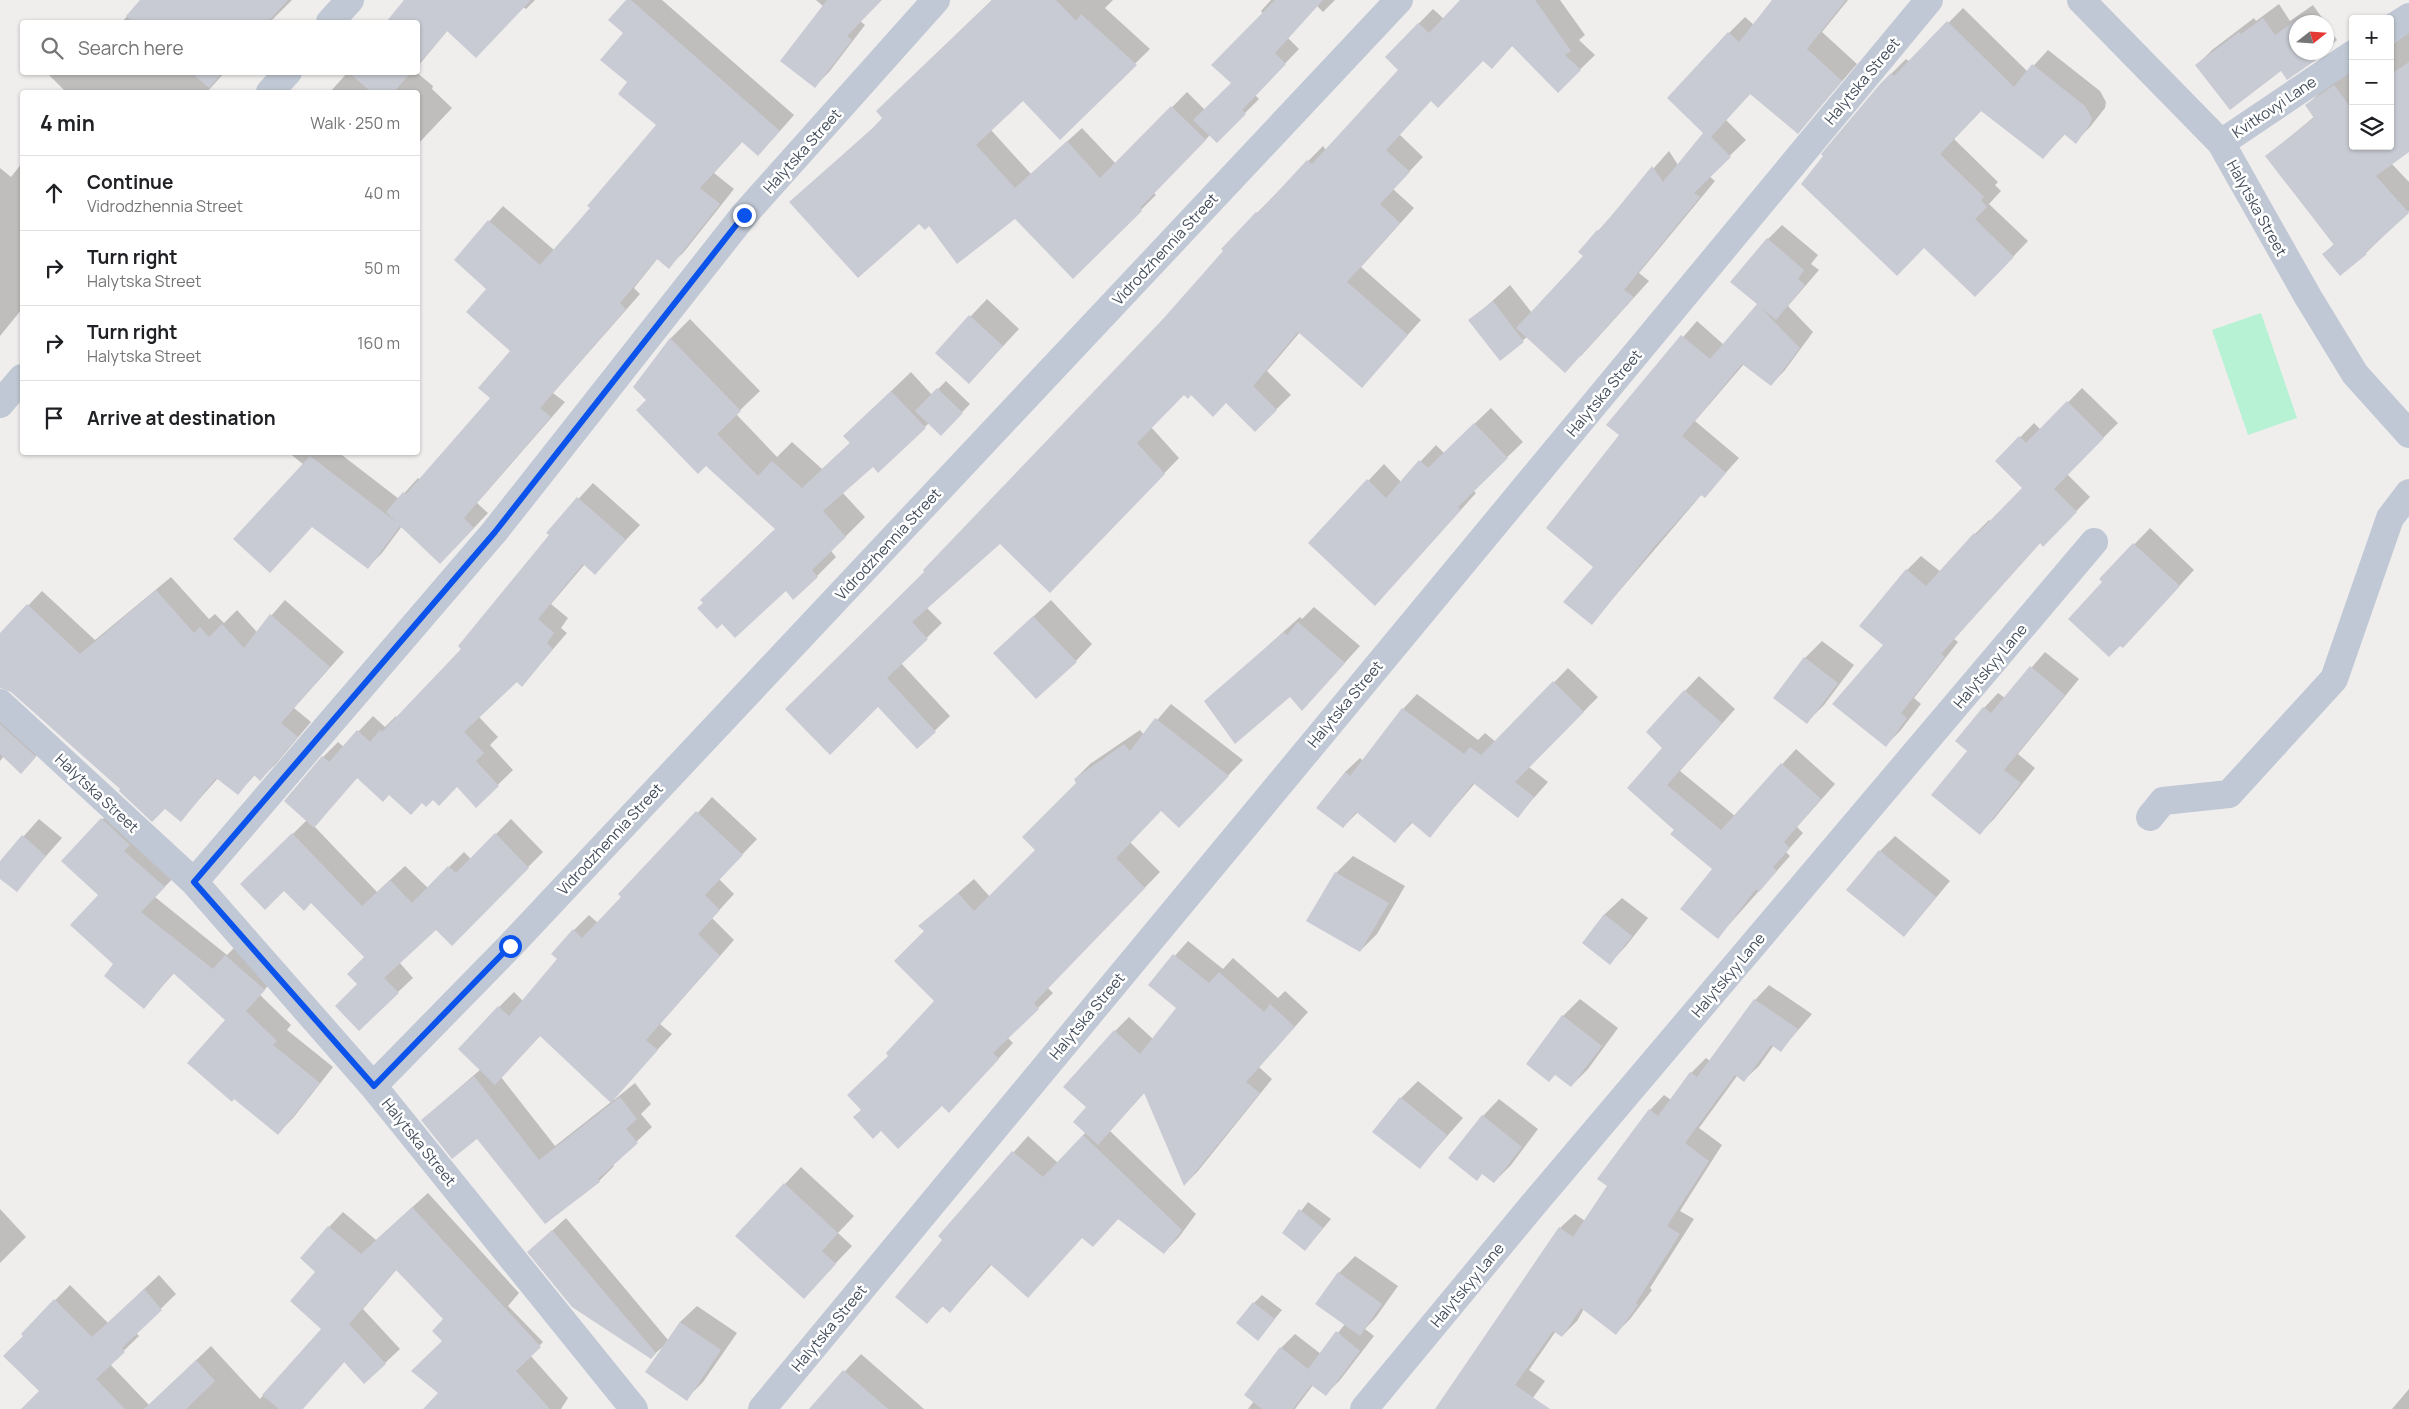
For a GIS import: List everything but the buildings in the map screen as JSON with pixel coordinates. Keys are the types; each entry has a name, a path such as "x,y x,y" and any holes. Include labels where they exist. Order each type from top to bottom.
{"street":[{"path":"332,20 350,0"},
{"name":"Halytska Street","path":"194,882 495,532 744,215 936,0"},
{"name":"Vidrodzhennia Street","path":"374,1086 510,946 1399,0"},
{"name":"Halytska Street","path":"762,1409 1929,0"},
{"name":"Halytska Street","path":"2081,0 2221,143 2308,297 2355,374 2409,434"},
{"path":"2394,26 2409,17"},
{"name":"Kvitkovyi Lane","path":"2221,143 2349,57"},
{"path":"272,90 285,75"},
{"path":"0,404 20,380"},
{"path":"2150,817 2163,801 2229,794 2334,679 2390,518 2409,493"},
{"name":"Halytskyy Lane","path":"1364,1409 1532,1206 2094,542"},
{"name":"Halytska Street","path":"0,704 194,882 374,1086 634,1409"}],"green space":[{"path":"2261,313 2297,418 2248,435 2212,330"}],"route":[{"path":"510,946 374,1086 194,882 495,532 744,215"}]}
